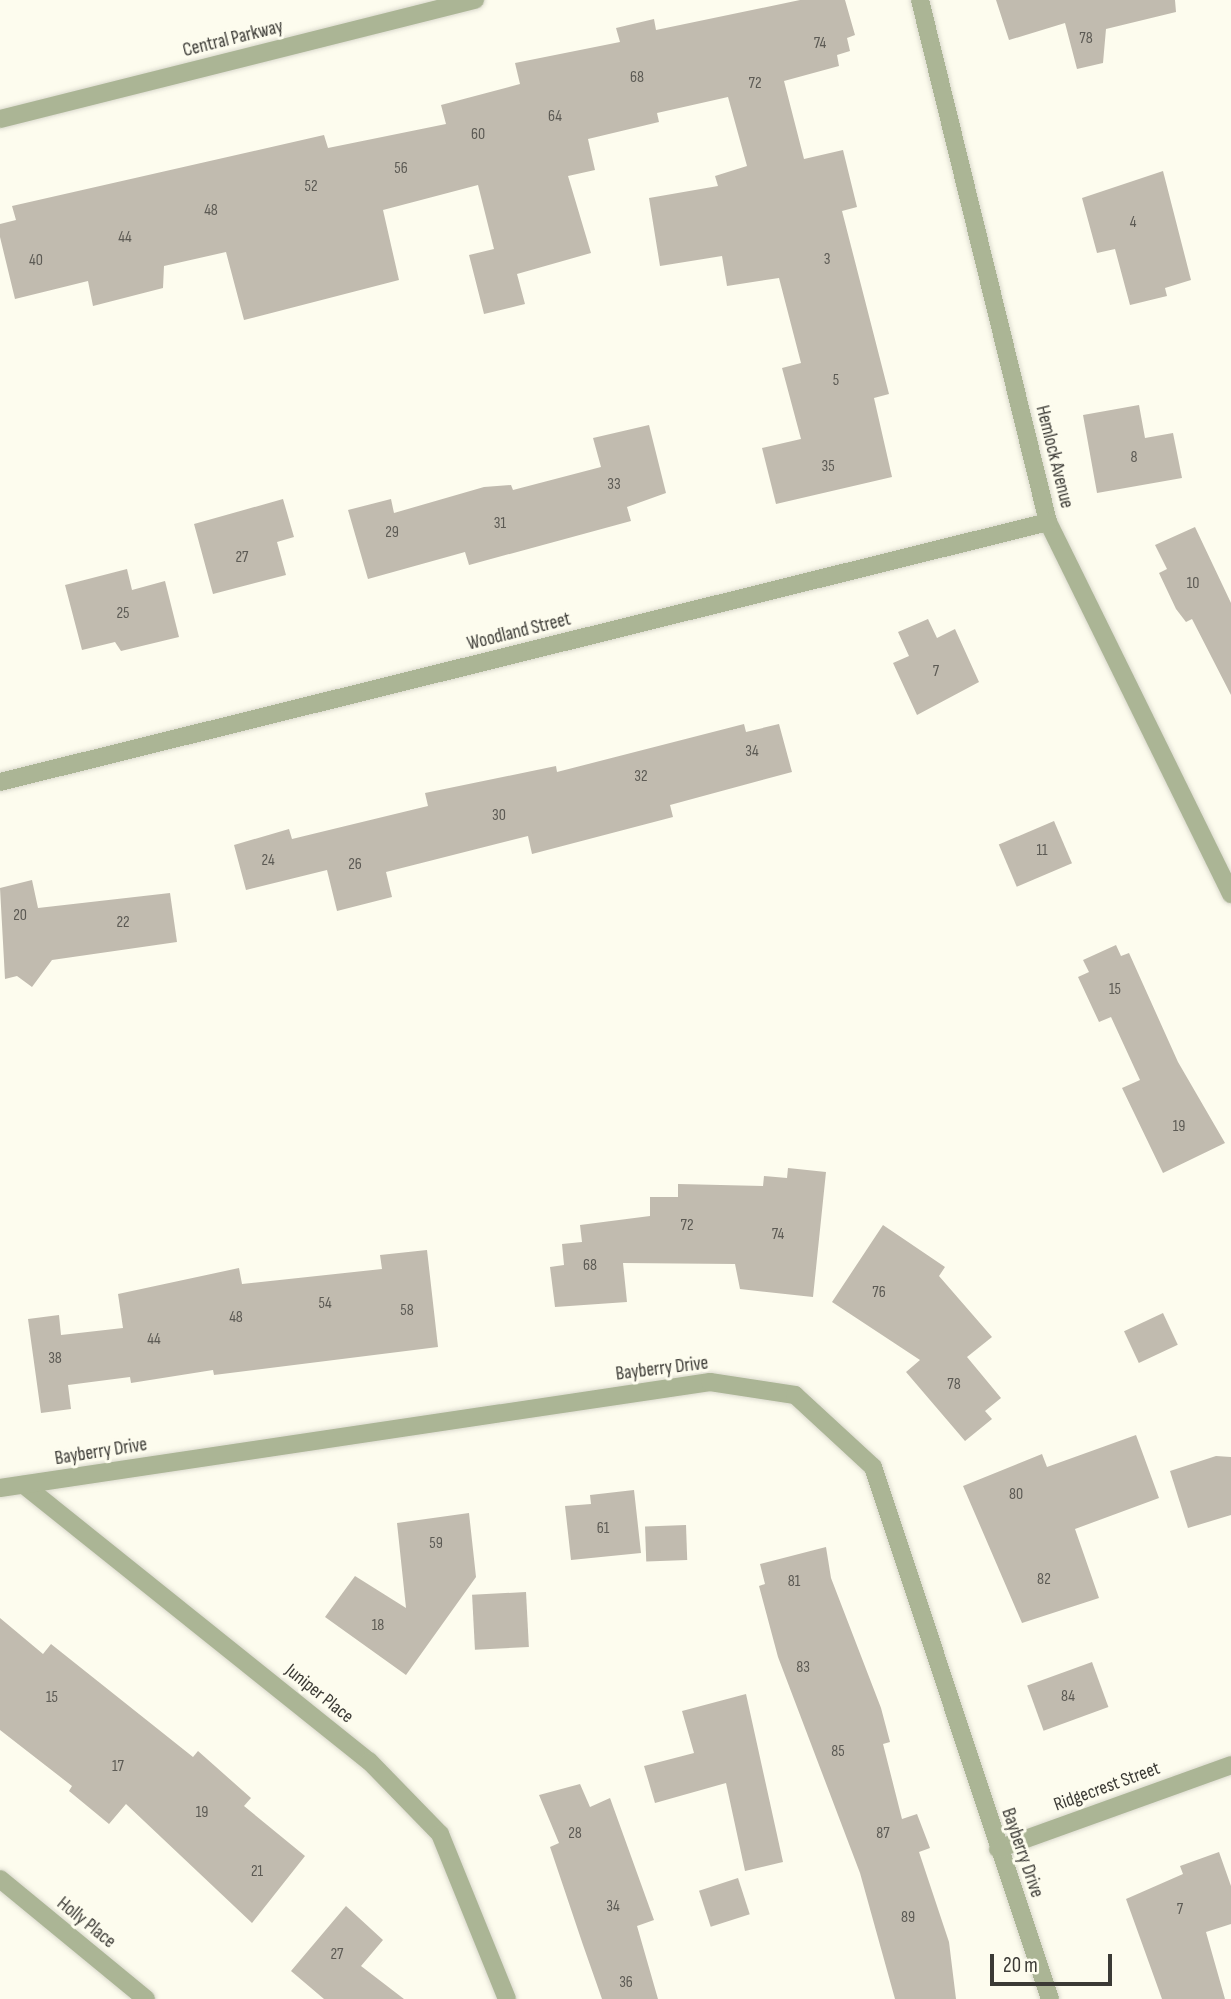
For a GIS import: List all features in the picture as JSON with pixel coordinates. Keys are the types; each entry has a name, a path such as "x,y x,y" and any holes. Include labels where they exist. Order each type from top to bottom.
{"street":[{"name":"Central Parkway","path":"0,119 475,0"},
{"name":"Hemlock Avenue","path":"920,0 1048,522 1231,894"},
{"name":"Woodland Street","path":"0,782 1048,522"},
{"name":"Bayberry Drive","path":"0,1488 710,1382 795,1395 873,1467 1049,1999"},
{"name":"Juniper Place","path":"24,1485 369,1761 440,1834 507,1999"},
{"name":"Ridgecrest Street","path":"998,1849 1231,1765"},
{"name":"Holly Place","path":"0,1879 146,1999"}],"building":[{"path":"800,0 845,0 855,35 847,38 850,51 837,55 839,66 784,81 804,159 843,150 857,207 842,211 889,394 874,398 892,477 776,504 762,448 801,439 782,368 801,363 779,278 727,286 722,256 660,266 649,198 718,186 715,176 747,166 728,97 657,113 659,122 588,139 595,170 568,176 591,253 517,274 525,304 484,314 469,255 494,249 478,185 383,210 399,280 244,320 226,252 164,266 163,288 93,306 88,281 15,299 0,237 0,224 16,220 12,206 324,135 328,148 446,124 441,105 520,84 515,63 620,42 616,28 654,19 656,30"},
{"path":"996,0 1175,0 1176,12 1106,29 1103,63 1077,69 1065,23 1009,40"},
{"path":"1163,171 1191,280 1165,288 1167,296 1130,305 1115,249 1097,253 1082,198"},
{"path":"1139,405 1145,438 1173,433 1182,478 1097,493 1083,415"},
{"path":"649,425 666,493 627,507 631,521 469,565 465,552 368,579 348,510 391,499 394,513 484,487 511,485 513,490 601,467 593,438"},
{"path":"283,499 294,537 277,542 286,575 213,594 194,524"},
{"path":"1195,527 1231,603 1231,695 1192,619 1186,622 1176,609 1159,573 1167,569 1155,545"},
{"path":"127,569 132,590 165,581 179,637 121,651 115,642 82,650 65,585"},
{"path":"928,619 937,638 955,629 979,682 917,715 893,663 909,656 898,632"},
{"path":"744,724 746,732 779,724 792,772 670,805 673,817 532,854 528,836 386,872 392,897 337,911 327,870 246,890 234,845 289,829 292,839 428,806 425,793 556,766 557,772"},
{"path":"1054,821 1072,863 1017,887 999,844"},
{"path":"32,880 38,908 170,893 177,942 52,960 32,987 17,976 5,979 0,888"},
{"path":"1116,945 1121,956 1129,953 1178,1062 1225,1143 1163,1173 1122,1088 1140,1080 1111,1017 1099,1022 1078,977 1089,972 1083,960"},
{"path":"788,1168 826,1172 813,1297 740,1289 735,1264 623,1263 627,1302 555,1307 550,1267 564,1265 562,1244 582,1242 580,1225 650,1216 650,1197 678,1197 678,1184 763,1186 764,1176 787,1178"},
{"path":"883,1225 945,1267 939,1276 992,1337 967,1357 1001,1398 985,1411 992,1419 965,1441 906,1372 920,1360 832,1302"},
{"path":"427,1250 438,1347 214,1375 213,1370 131,1383 130,1377 68,1385 71,1409 41,1413 28,1319 59,1315 61,1335 123,1328 118,1294 239,1268 242,1284 382,1269 380,1255"},
{"path":"1163,1313 1178,1345 1139,1363 1124,1331"},
{"path":"1136,1435 1159,1498 1075,1529 1099,1598 1022,1623 963,1486 1042,1454 1047,1467"},
{"path":"1216,1456 1231,1457 1231,1515 1188,1528 1170,1471"},
{"path":"634,1490 641,1553 571,1560 565,1506 591,1504 590,1495"},
{"path":"469,1513 476,1577 406,1675 325,1617 355,1576 406,1608 397,1523"},
{"path":"686,1525 687,1560 646,1561 645,1526"},
{"path":"826,1547 831,1578 881,1708 890,1742 883,1744 902,1819 917,1814 930,1848 919,1852 949,1942 956,1999 895,1999 860,1873 778,1657 759,1586 765,1584 760,1564"},
{"path":"526,1592 529,1647 475,1650 472,1595"},
{"path":"0,1618 43,1654 51,1644 193,1757 198,1751 251,1798 244,1806 305,1856 252,1923 126,1804 109,1824 69,1791 72,1786 0,1730"},
{"path":"1092,1662 1108,1707 1044,1731 1027,1686"},
{"path":"746,1694 783,1862 745,1871 726,1783 655,1803 644,1766 694,1753 682,1711"},
{"path":"580,1784 590,1807 610,1798 654,1920 637,1926 658,1999 602,1999 550,1847 559,1843 539,1795"},
{"path":"1219,1852 1231,1886 1231,1924 1206,1932 1225,1999 1162,1999 1126,1899 1183,1874 1180,1866"},
{"path":"738,1878 750,1914 711,1927 699,1891"},
{"path":"346,1906 383,1940 361,1966 404,1999 324,1999 291,1971"}]}
